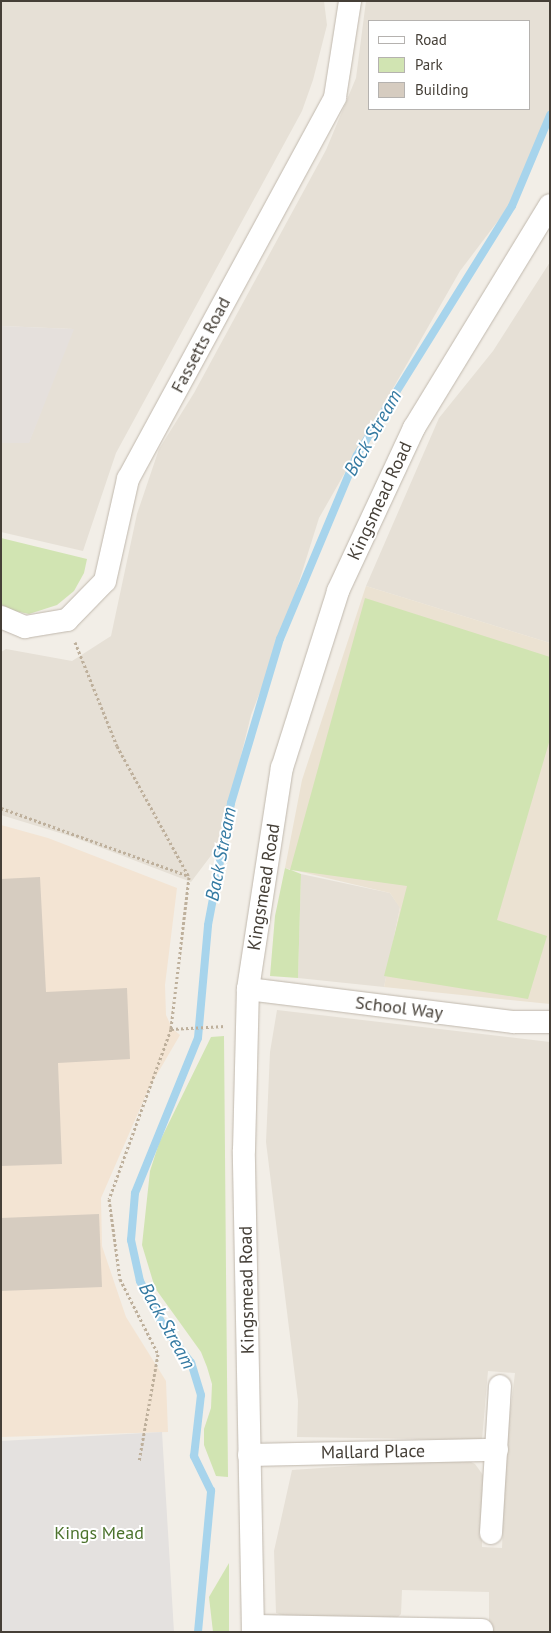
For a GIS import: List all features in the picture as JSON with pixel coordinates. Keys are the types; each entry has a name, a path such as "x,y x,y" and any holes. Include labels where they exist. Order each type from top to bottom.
{"street":[{"name":"Fassetts Road","path":"67,620 105,581 128,479 335,96 350,1"},
{"name":"Kingsmead Road","path":"253,1629 244,1150 248,989 282,768 338,590 414,428 550,205"},
{"path":"1,617 25,627 67,620"},
{"name":"School Way","path":"248,989 514,1022 550,1022"},
{"path":"491,1533 500,1386"},
{"name":"Mallard Place","path":"249,1455 497,1450"},
{"path":"253,1629 482,1630"}],"path":[{"path":"67,620 117,746 189,877 171,1029 109,1199 120,1279 158,1354 139,1462"},
{"path":"1,808 189,877"},
{"path":"171,1029 247,1024"}],"shaded area":[{"path":"1,1 324,1 327,25 313,80 302,111 116,453 83,551 1,532 1,443 29,442 73,329 1,326"},
{"path":"366,1 550,1 550,116 513,201 460,271 319,518 282,636 251,715 219,845 191,882 73,837 1,815 1,652 6,649 72,661 111,636 137,514 159,449 194,393 326,150 356,78"},
{"path":"550,262 550,643 366,586 439,418 493,351"},
{"path":"1,326 74,329 29,443 1,443"},
{"path":"366,586 550,643 550,1004 384,987 400,908 390,893 285,868 302,780"},
{"path":"1,825 48,838 177,888 165,985 166,1015 172,1028 180,1035 149,1088 101,1198 102,1246 126,1317 166,1381 168,1432 1,1437"},
{"path":"301,874 390,893 400,907 384,987 298,978"},
{"path":"277,1010 550,1042 550,1632 489,1632 489,1592 402,1590 401,1614 397,1618 286,1616 276,1613 274,1551 292,1470 463,1458 475,1464 483,1475 482,1547 502,1548 507,1437 515,1373 488,1371 482,1440 297,1437 298,1401 266,1142 270,1052"},
{"name":"Kings Mead","path":"162,1432 174,1632 1,1632 1,1441"}],"green space":[{"path":"1,538 87,559 84,573 74,591 57,605 29,614 10,610 1,604"},
{"path":"365,598 550,657 550,739 497,920 547,936 528,999 384,976 407,886 291,870 301,874 298,978 270,976 275,916 285,868 290,870"},
{"path":"224,1036 228,1477 216,1476 204,1445 204,1429 211,1408 212,1384 207,1367 201,1352 155,1288 142,1245 150,1171 159,1143 211,1037"},
{"path":"229,1563 229,1632 213,1632 209,1597"}],"building":[{"path":"40,877 46,992 127,988 130,1059 58,1063 62,1164 1,1166 1,879"},
{"path":"99,1214 102,1287 1,1291 1,1218"}],"waterway":[{"name":"Back Stream","path":"198,1632 211,1491 194,1456 201,1395 191,1363 164,1327 140,1281 131,1240 135,1193 198,1038 208,925 231,803 280,639 357,455 512,206 550,115"}]}
